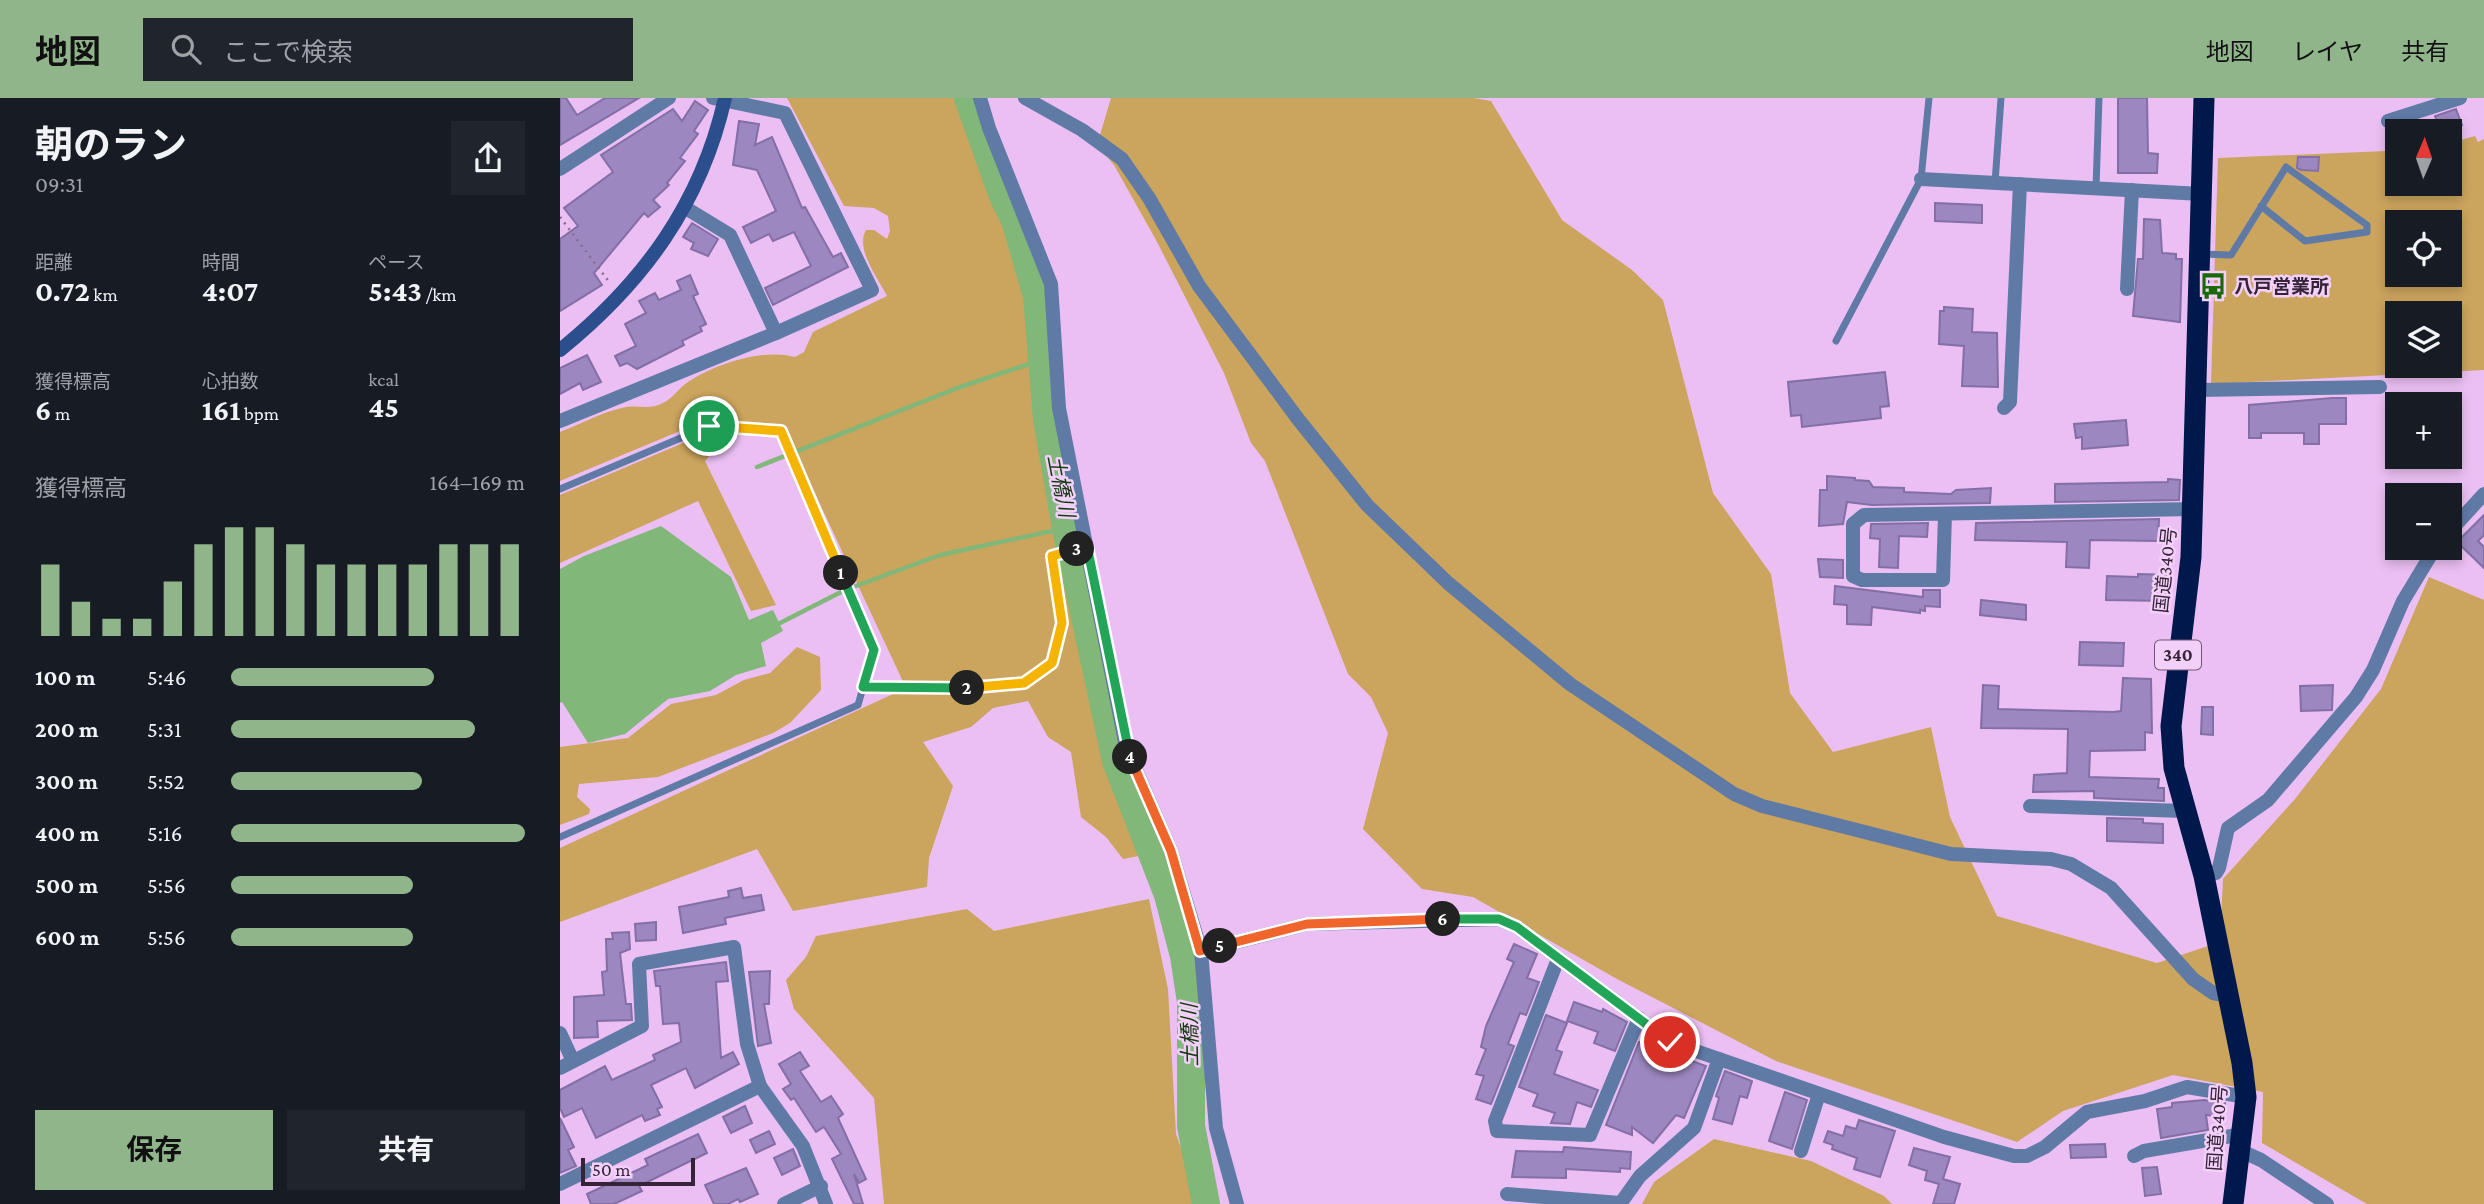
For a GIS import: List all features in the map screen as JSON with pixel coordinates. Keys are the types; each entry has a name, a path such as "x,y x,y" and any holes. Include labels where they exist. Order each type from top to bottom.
{"highway":[{"name":"国道340号","path":"2204,98 2192,557 2171,726 2174,768 2204,876 2229,996 2246,1097 2233,1204"}],"street":[{"path":"560,169 669,98"},
{"path":"980,98 989,128 1051,284 1059,408 1126,747 1171,851 1200,951 1216,1129 1237,1204"},
{"path":"1025,98 1082,130 1122,159 1149,198 1199,286 1297,419 1367,505 1448,583 1570,684 1734,794 1762,806 1951,854 2051,859 2071,864 2110,888 2193,979 2213,993 2229,996"},
{"path":"2394,119 2460,98"},
{"path":"560,350 620,298 664,244 709,150 721,99 785,113 872,290 776,333 560,421"},
{"path":"1921,179 2202,194"},
{"path":"2004,408 2010,402 2020,184"},
{"path":"2127,289 2132,190"},
{"path":"684,207 730,235 776,333"},
{"path":"2198,390 2381,387"},
{"path":"2462,518 2484,494"},
{"path":"1945,514 1943,580 1862,580 1853,576 1853,524 1858,517 1945,514 2193,509"},
{"path":"2204,876 2216,873 2219,868 2228,828 2277,790 2356,698 2372,670 2403,601 2428,560"},
{"path":"2030,806 2184,811"},
{"path":"1200,951 1307,924 1479,917 1499,919 1517,927 1670,1042 1764,1072 1944,1137 2014,1156 2027,1156 2045,1147 2087,1112 2145,1101 2187,1087 2246,1097"},
{"path":"560,1033 567,1064 642,1026 639,964 734,947 747,1044 760,1086 803,1146 826,1204"},
{"path":"1558,959 1495,1121 1497,1131 1590,1135 1639,1018"},
{"path":"1507,1194 1620,1203 1640,1176 1693,1128 1708,1095 1719,1059"},
{"path":"560,1184 760,1086"},
{"path":"1801,1152 1819,1094"},
{"path":"2134,1157 2144,1151 2242,1143 2261,1160 2327,1204"},
{"path":"784,1204 821,1186"}],"lane":[{"path":"1836,341 1921,179 1930,98"},
{"path":"1995,183 2001,98"},
{"path":"2096,188 2099,98"},
{"path":"2201,254 2231,255 2261,206 2286,167 2367,225 2367,232 2305,241 2261,206"},
{"path":"560,489 709,426 781,431 874,650 858,705 560,838"},
{"path":"863,687 1002,687 1024,683 1039,675 1052,663 1062,623 1052,556 1087,546"}],"path":[{"path":"560,217 616,291"}],"shaded area":[{"path":"787,98 960,98 1032,298 1034,352 1057,518 1149,854 1123,859 1106,837 1081,817 1071,752 1048,737 1028,701 993,708 971,727 923,742 953,786 929,858 927,887 793,911 757,849 560,922 560,848 906,688 784,427 704,421 560,481 560,432 618,409 658,405 699,375 740,359 769,355 795,357 804,352 813,332 887,296 865,254 863,238 866,230 874,230 887,239 890,231 888,216 874,208 844,206"},
{"path":"1111,98 1474,98 1491,101 1562,220 1632,270 1663,300 1713,493 1771,574 1790,693 1833,752 1931,727 1950,817 1997,916 2157,963 2220,942 2223,879 2295,799 2381,689 2429,577 2484,600 2484,1204 2367,1204 2262,1143 2263,1092 2173,1075 2063,1111 2017,1142 1776,1061 1617,979 1473,897 1422,889 1363,829 1388,733 1371,697 1348,674 1265,461 1251,443 1224,373 1156,240 1114,165 1097,145"},
{"path":"2475,136 2478,142 2484,139 2484,370 2462,371 2462,301 2385,301 2385,375 2211,384 2218,158 2385,151 2385,196 2462,196 2462,140"},
{"path":"709,432 715,436 713,451 705,461 776,605 751,611 698,501 560,563 560,495"},
{"path":"661,526 731,577 749,620 773,610 783,631 761,643 766,666 736,675 710,691 668,699 625,734 588,743 562,702 560,703 560,569 584,556"},
{"path":"797,647 820,657 821,690 790,723 773,733 658,777 579,784 577,797 590,809 589,814 560,825 560,747 628,738 671,704 716,695 744,680 770,673"},
{"path":"1149,899 1168,989 1176,1134 1202,1204 884,1204 874,1098 794,1009 786,980 806,957 816,936 967,909 994,931"},
{"path":"1714,1139 1811,1161 1884,1196 1892,1204 1642,1204 1654,1182"}],"building":[{"path":"560,98 566,98 577,115 605,98 639,98 560,145"},
{"path":"2118,98 2147,98 2148,153 2158,154 2157,173 2118,173"},
{"path":"695,101 708,110 694,131 698,134 680,158 685,161 667,183 669,185 653,200 660,207 648,217 644,213 594,273 602,285 560,311 560,239 578,226 564,208 613,172 601,155 673,109 682,121"},
{"path":"2456,109 2460,119 2436,119 2435,116"},
{"path":"739,121 759,124 755,145 772,137 802,208 805,207 833,257 841,253 848,267 773,305 765,288 811,266 794,232 773,241 769,234 751,243 743,227 776,211 757,170 733,165"},
{"path":"2298,157 2319,157 2318,171 2297,168"},
{"path":"1935,203 1982,205 1982,223 1935,221"},
{"path":"2144,219 2160,220 2162,253 2176,254 2176,259 2182,259 2180,322 2133,316 2138,259 2143,259"},
{"path":"692,223 718,239 708,256 691,249 694,243 683,237"},
{"path":"690,275 698,294 693,296 706,324 700,327 702,331 682,341 684,345 637,369 627,363 620,366 615,356 636,346 625,324 646,313 639,301 655,293 659,300 681,290 677,281"},
{"path":"1944,307 1973,309 1972,332 1997,333 1998,387 1962,386 1964,346 1939,344 1940,311 1944,311"},
{"path":"587,355 601,382 583,390 580,383 560,394 560,368"},
{"path":"1885,372 1889,406 1880,407 1881,418 1802,427 1801,415 1791,416 1788,382"},
{"path":"2346,398 2346,424 2319,424 2319,444 2304,444 2304,433 2261,433 2261,438 2249,438 2249,405"},
{"path":"2126,420 2128,445 2082,449 2082,437 2076,438 2074,424"},
{"path":"1827,476 1869,481 1873,487 1904,488 1904,492 1951,494 1956,490 1991,488 1990,503 1872,505 1847,502 1843,524 1819,526 1820,490 1827,490"},
{"path":"2168,479 2180,480 2179,500 2055,502 2055,484 2168,482"},
{"path":"2484,515 2484,535 2478,541 2484,547 2484,568 2462,547 2462,537"},
{"path":"2159,519 2158,541 2090,540 2089,568 2066,567 2067,542 1975,540 1976,523"},
{"path":"1928,523 1927,537 1899,536 1898,568 1879,567 1880,539 1870,538 1871,524"},
{"path":"1818,559 1843,560 1843,578 1820,577"},
{"path":"2138,574 2170,575 2167,601 2106,600 2107,576 2138,577"},
{"path":"1835,586 1923,597 1923,590 1940,590 1940,607 1925,606 1925,611 1920,610 1920,613 1872,607 1871,625 1847,624 1847,605 1834,604"},
{"path":"1981,600 2026,605 2026,620 1980,615"},
{"path":"2080,642 2124,643 2123,666 2079,665"},
{"path":"2123,678 2151,679 2152,733 2145,732 2145,750 2090,751 2089,777 2159,779 2158,788 2164,788 2164,801 2094,798 2094,791 2033,792 2034,775 2067,773 2068,729 1981,728 1983,685 1999,686 1998,709 2113,712 2121,711"},
{"path":"2333,685 2332,710 2301,711 2300,686"},
{"path":"2202,707 2213,707 2213,735 2201,734"},
{"path":"2107,818 2143,819 2143,823 2163,824 2163,843 2107,841"},
{"path":"741,888 743,898 761,895 764,910 725,918 726,924 683,933 679,907 729,897 728,891"},
{"path":"656,922 656,940 636,941 635,924"},
{"path":"629,932 630,949 620,953 626,1004 631,1004 632,1020 597,1021 598,1037 574,1038 574,997 604,995 602,972 607,971 606,939 613,939 612,933"},
{"path":"1514,944 1537,954 1527,978 1539,982 1526,1015 1520,1013 1508,1044 1514,1046 1491,1104 1476,1099 1484,1076 1476,1074 1486,1049 1481,1047 1486,1026 1514,962 1507,959"},
{"path":"726,962 728,981 716,982 721,1058 733,1052 739,1064 695,1088 686,1068 651,1085 662,1107 657,1109 660,1115 645,1121 642,1115 596,1138 582,1108 564,1117 560,1108 560,1090 605,1066 612,1080 655,1060 653,1055 681,1042 679,1023 663,1024 660,986 656,986 654,971"},
{"path":"770,971 769,1004 764,1004 771,1043 758,1046 749,972"},
{"path":"1574,1002 1602,1012 1603,1009 1627,1022 1615,1051 1594,1043 1598,1032 1567,1021"},
{"path":"1546,1015 1567,1023 1556,1050 1562,1052 1554,1074 1598,1090 1591,1107 1577,1102 1570,1124 1551,1123 1555,1113 1533,1106 1538,1094 1519,1087"},
{"path":"1639,1042 1706,1066 1684,1118 1676,1115 1653,1143 1632,1127 1632,1135 1606,1125"},
{"path":"800,1052 809,1066 800,1071 821,1102 831,1096 843,1114 838,1118 866,1179 859,1183 854,1174 863,1204 854,1204 832,1159 841,1154 824,1127 816,1132 794,1098 791,1100 783,1089 791,1084 779,1064"},
{"path":"1725,1071 1752,1081 1747,1098 1740,1096 1732,1124 1713,1119 1719,1098 1716,1096"},
{"path":"1785,1092 1807,1100 1792,1149 1769,1141"},
{"path":"2204,1100 2225,1103 2223,1117 2206,1115 2208,1130 2161,1138 2157,1109 2172,1107 2172,1103"},
{"path":"745,1106 752,1123 731,1133 723,1117"},
{"path":"560,1118 574,1147 568,1150 576,1166 560,1173"},
{"path":"1859,1120 1895,1131 1880,1177 1854,1169 1857,1158 1832,1149 1833,1145 1824,1142 1828,1131 1843,1136 1846,1126 1856,1129"},
{"path":"769,1131 775,1144 756,1153 750,1140"},
{"path":"698,1134 707,1153 639,1186 642,1191 614,1204 591,1204 587,1194 648,1165 645,1159"},
{"path":"2105,1144 2106,1157 2071,1158 2070,1145"},
{"path":"1564,1147 1631,1152 1630,1169 1620,1168 1620,1172 1566,1169 1566,1178 1512,1177 1516,1151 1563,1152"},
{"path":"1914,1148 1950,1157 1943,1179 1960,1184 1954,1204 1933,1204 1939,1184 1925,1180 1927,1171 1909,1165"},
{"path":"793,1149 800,1166 782,1175 774,1158"},
{"path":"2157,1167 2161,1194 2145,1196 2142,1168"},
{"path":"746,1168 758,1194 740,1202 738,1199 728,1204 714,1204 705,1185"}],"waterway":[{"name":"土橋川","path":"968,98 1003,196 1015,220 1037,296 1047,419 1066,528 1116,761 1168,895 1184,956 1191,1002 1191,1126 1206,1204"},
{"path":"757,467 960,387 1041,360"},
{"path":"780,623 845,590 940,555 1066,528"}],"place":[{"name":"八戸営業所","path":"2213,286"}],"route":[{"path":"709,426 781,431 874,650 863,687 1002,687 1024,683 1039,675 1052,663 1062,623 1052,556 1087,546 1126,747 1171,851 1200,951 1307,924 1479,917 1499,919 1517,927 1670,1042"}]}
